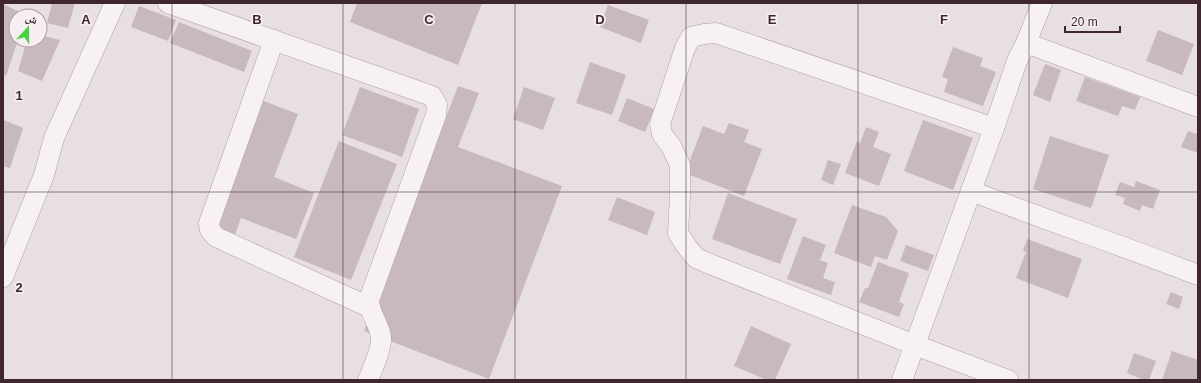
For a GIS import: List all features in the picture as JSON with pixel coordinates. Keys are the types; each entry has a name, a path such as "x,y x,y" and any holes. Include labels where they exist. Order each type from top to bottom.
{"street":[{"path":"3,277 44,175 54,138 115,3"},
{"path":"168,3 432,96 437,105 436,115 369,300 369,307 382,339 368,380"},
{"path":"902,380 1017,61 1042,3"},
{"path":"994,128 716,33 691,37 684,48 660,124 662,134 671,146 680,165 678,233 696,258 915,345 1008,380"},
{"path":"274,40 209,223 210,230 216,237 369,307"},
{"path":"1026,43 1198,107"},
{"path":"971,191 1134,250 1198,275"}],"building":[{"path":"52,3 75,3 68,28 48,23"},
{"path":"357,3 482,3 458,65 350,22"},
{"path":"3,4 11,8 8,8 8,48 15,48 6,76 3,74"},
{"path":"608,5 649,20 641,43 600,27"},
{"path":"139,6 176,20 168,41 131,27"},
{"path":"179,22 252,51 244,72 170,43"},
{"path":"1158,30 1194,44 1182,75 1146,61"},
{"path":"48,37 60,40 42,81 18,71 25,48 48,48"},
{"path":"953,47 983,58 980,66 996,72 983,106 944,92 948,79 942,77"},
{"path":"590,62 626,75 612,115 576,103"},
{"path":"1045,64 1061,70 1050,102 1033,95"},
{"path":"1085,77 1140,97 1135,110 1122,106 1118,116 1076,101"},
{"path":"458,86 479,93 458,147 562,186 489,379 364,331"},
{"path":"360,87 419,109 402,157 342,135"},
{"path":"524,87 555,98 543,130 513,119"},
{"path":"627,98 654,109 645,132 618,121"},
{"path":"261,100 298,114 274,177 314,193 296,239 241,218 235,235 213,227"},
{"path":"4,120 23,128 10,168 3,166"},
{"path":"923,120 973,138 953,190 904,171"},
{"path":"729,123 749,130 744,142 762,149 744,196 685,173 703,126 724,134"},
{"path":"866,127 879,132 873,147 891,154 879,186 845,173 857,141 860,143"},
{"path":"1198,129 1198,153 1181,147 1188,131 1196,134"},
{"path":"1050,136 1109,155 1091,208 1033,189"},
{"path":"339,141 397,164 351,280 294,257"},
{"path":"828,160 841,164 833,185 821,180"},
{"path":"1136,181 1160,190 1153,209 1142,205 1140,211 1123,204 1125,198 1115,195 1120,182 1134,187"},
{"path":"728,193 797,219 780,264 712,239"},
{"path":"617,197 655,212 647,235 608,220"},
{"path":"852,205 886,217 898,231 887,260 875,256 871,267 834,253"},
{"path":"803,236 826,245 820,260 828,263 823,278 835,282 831,295 787,279"},
{"path":"1027,239 1082,259 1068,298 1016,278 1026,252 1023,251"},
{"path":"906,245 934,255 928,271 900,261"},
{"path":"878,262 909,273 899,302 904,304 899,317 859,302 865,288 868,288"},
{"path":"1171,292 1183,297 1179,309 1166,304"},
{"path":"751,326 791,344 775,380 767,380 734,366"},
{"path":"1172,351 1198,360 1198,380 1162,380"},
{"path":"1134,353 1156,361 1149,380 1144,380 1127,373"}]}
